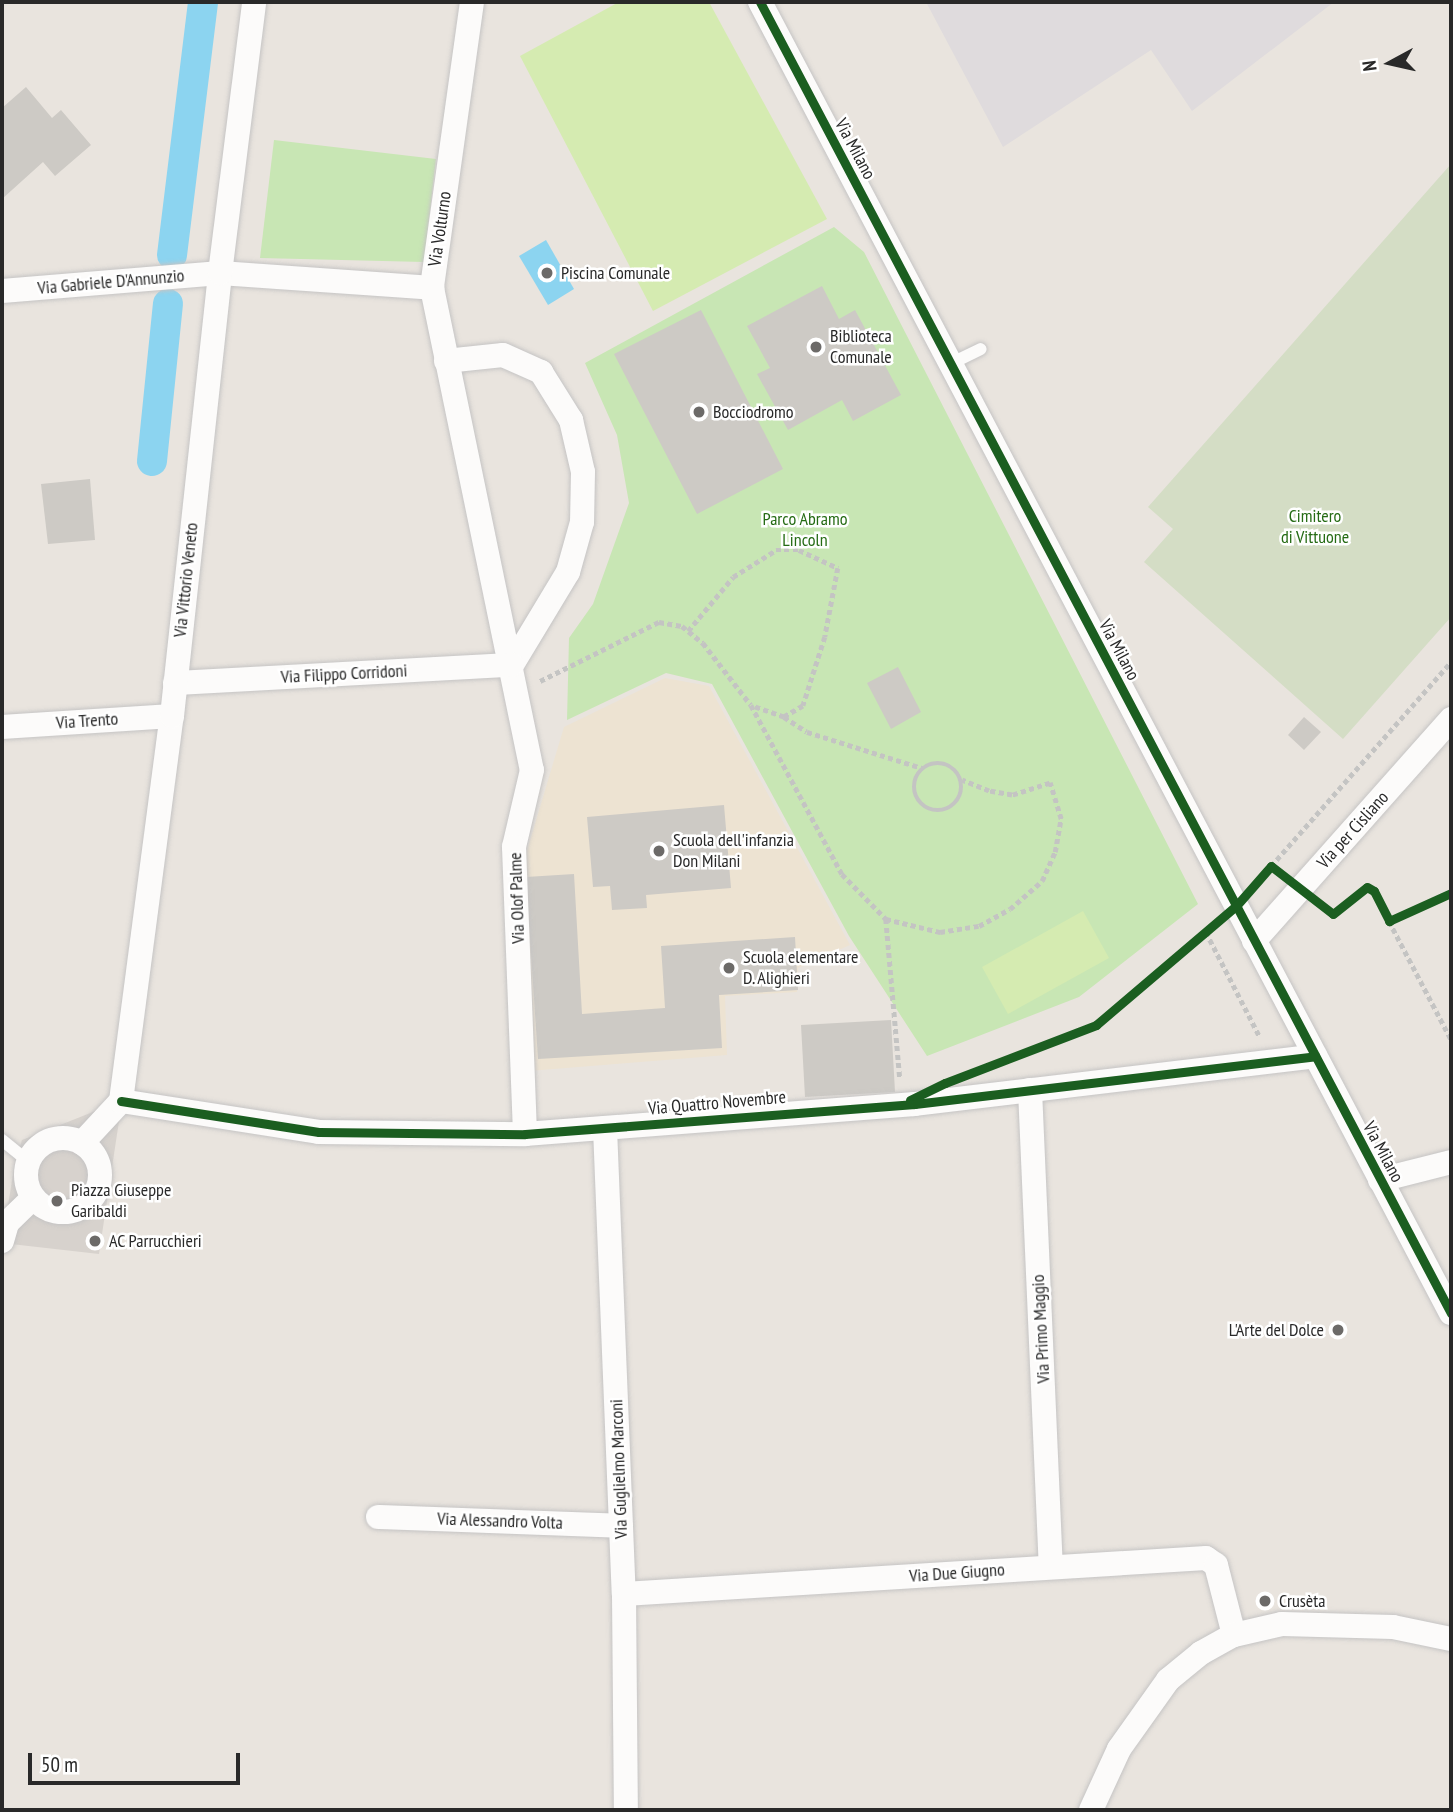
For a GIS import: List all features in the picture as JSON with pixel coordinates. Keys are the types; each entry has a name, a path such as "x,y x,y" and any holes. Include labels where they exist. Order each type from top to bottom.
{"street":[{"name":"Via Vittorio Veneto","path":"121,1101 172,716 220,273 254,2"},
{"name":"Via Volturno","path":"220,273 432,288 472,2"},
{"name":"Via Milano","path":"760,2 1451,1313"},
{"name":"Via Gabriele D'Annunzio","path":"2,291 220,273"},
{"name":"Via Olof Palme","path":"432,288 532,770 514,848 525,1134"},
{"path":"446,361 503,355 541,372 570,421 583,472 582,522 568,572 512,665"},
{"name":"Via Filippo Corridoni","path":"175,683 512,665"},
{"name":"Via Trento","path":"2,727 172,716"},
{"name":"Via per Cisliano","path":"1254,941 1451,719"},
{"name":"Via Quattro Novembre","path":"121,1101 318,1132 525,1134 900,1105 1315,1056"},
{"name":"Via Primo Maggio","path":"1030,1090 1051,1567"},
{"path":"82,1143 121,1101"},
{"name":"Via Guglielmo Marconi","path":"605,1128 624,1594 626,1810"},
{"path":"57,1138 82,1143 91,1150 100,1172 99,1183 87,1203 66,1212 55,1211 33,1198 27,1186 28,1161 45,1142 57,1138"},
{"path":"1380,1180 1451,1162"},
{"path":"2,1241 7,1223 33,1198"},
{"name":"Via Alessandro Volta","path":"378,1517 621,1526"},
{"name":"Via Due Giugno","path":"624,1594 1206,1558 1216,1565 1234,1635"},
{"path":"1091,1810 1119,1749 1168,1680 1201,1653 1234,1635 1282,1624 1393,1628 1451,1639"}],"lane":[{"path":"950,364 981,349"},
{"path":"2,1140 28,1161"}],"path":[{"path":"688,631 733,577 776,550 799,550 838,568 825,637 803,706 784,717"},
{"path":"518,693 659,622 682,626 703,643 751,705 842,874 886,919 940,932 979,926 1010,909 1042,881 1055,852 1061,819 1050,783 1012,795 989,791 962,780 953,767 945,763 929,764 922,768 914,782 916,797 926,808 934,811 949,808 961,796 962,780"},
{"path":"1196,941 1236,906 1451,662"},
{"path":"751,705 784,717 807,732 922,768"},
{"path":"1271,866 1299,890"},
{"path":"1382,909 1451,1039"},
{"path":"1389,921 1401,915"},
{"path":"886,919 900,1060 900,1105"},
{"path":"1206,932 1263,1042 1268,1061"}],"shaded area":[{"path":"926,2 1334,2 1192,111 1151,50 1003,147"},
{"path":"665,678 709,686 850,945 798,968 797,992 725,996 727,1055 529,1071 525,857 564,727"},
{"name":"Piazza Giuseppe Garibaldi","path":"103,1108 119,1121 99,1254 2,1243 14,1168 22,1140"}],"green space":[{"path":"619,2 709,2 827,219 653,311 520,56"},
{"path":"274,140 436,159 424,262 260,258"},
{"name":"Cimitero di Vittuone","path":"1451,164 1451,617 1343,739 1144,562 1173,529 1148,507"},
{"name":"Parco Abramo Lincoln","path":"834,227 864,252 1198,904 1079,997 927,1056 849,936 712,684 666,673 567,720 569,638 593,604 629,503 617,435 585,363"},
{"path":"1083,911 1109,958 1008,1014 982,967"}],"water":[{"name":"Piscina Comunale","path":"546,240 574,289 548,305 519,256"}],"building":[{"path":"26,87 52,118 61,110 91,145 55,176 43,162 2,199 2,108"},
{"name":"Biblioteca Comunale","path":"822,286 839,319 855,310 901,395 853,421 842,400 788,430 757,374 770,368 747,326"},
{"name":"Bocciodromo","path":"701,310 783,469 697,514 614,354"},
{"path":"90,479 95,540 48,544 41,484"},
{"path":"898,667 921,712 891,729 867,683"},
{"path":"1304,717 1321,732 1304,750 1288,735"},
{"name":"Scuola dell'infanzia Don Milani","path":"724,805 731,888 646,895 647,908 612,910 610,886 593,887 587,817"},
{"name":"Scuola elementare D. Alighieri","path":"574,874 582,1014 665,1008 661,946 795,937 798,990 719,995 722,1048 538,1059 526,877"},
{"path":"891,1020 895,1092 805,1097 801,1025"}],"waterway":[{"path":"172,255 203,2"},
{"path":"152,461 168,304"}],"cycle path":[{"path":"760,2 1451,1313"},
{"path":"910,1100 945,1083 1096,1025 1236,906 1271,866 1333,914 1367,887 1374,891 1389,921 1451,893"},
{"path":"121,1101 319,1132 525,1134 915,1104 1315,1056"}],"place":[{"name":"Piscina Comunale","path":"547,273"},
{"name":"Biblioteca Comunale","path":"816,347"},
{"name":"Bocciodromo","path":"699,412"},
{"name":"Scuola dell'infanzia Don Milani","path":"659,851"},
{"name":"Scuola elementare D. Alighieri","path":"729,968"},
{"name":"Piazza Giuseppe Garibaldi","path":"57,1201"},
{"name":"AC Parrucchieri","path":"95,1241"},
{"name":"L'Arte del Dolce","path":"1338,1330"},
{"name":"Crusèta","path":"1265,1601"}]}
